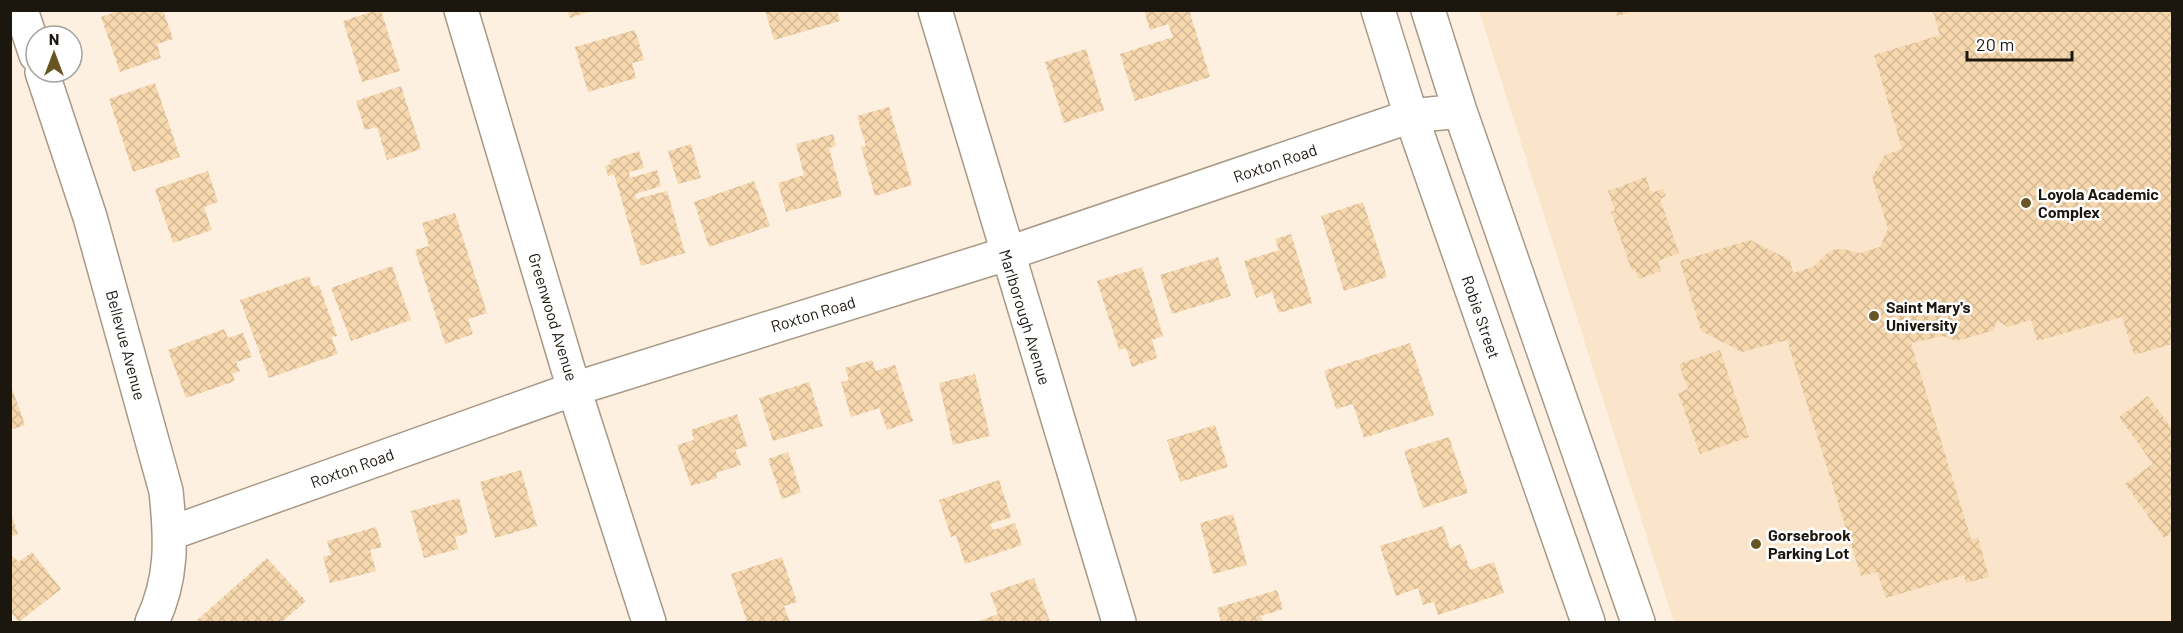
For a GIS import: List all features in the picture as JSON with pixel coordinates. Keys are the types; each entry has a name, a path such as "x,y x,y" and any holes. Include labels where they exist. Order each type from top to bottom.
{"street":[{"name":"Greenwood Avenue","path":"461,10 574,389 650,622"},
{"name":"Marlborough Avenue","path":"935,10 1006,254 1119,622"},
{"name":"Robie Street","path":"1378,10 1411,116 1588,622"},
{"path":"1428,10 1460,111 1638,622"},
{"name":"Bellevue Avenue","path":"46,84 93,228 166,491 171,533 168,578 152,622"},
{"name":"Roxton Road","path":"171,533 574,389 1006,254 1411,116 1460,111"}],"shaded area":[{"name":"Saint Mary's University","path":"1479,11 2172,11 2172,622 1674,622"}],"building":[{"path":"120,10 163,10 173,39 157,44 161,58 120,72 101,17"},
{"path":"381,10 400,71 362,82 343,21"},
{"path":"567,10 591,10 591,11 570,18"},
{"path":"765,10 837,10 840,21 774,40"},
{"path":"1144,10 1189,10 1210,77 1135,101 1120,54 1173,37 1168,24 1150,30"},
{"path":"1616,10 1635,10 1635,11 1617,16"},
{"name":"Loyola Academic Complex","path":"1939,10 2172,10 2172,344 2134,355 2122,317 2037,341 2031,320 2008,327 1998,321 1992,331 1956,341 1943,336 1911,343 1971,539 1978,538 1989,577 1966,583 1964,575 1886,598 1877,572 1861,576 1787,340 1742,352 1701,331 1680,261 1750,240 1790,260 1793,273 1813,267 1833,250 1842,249 1860,253 1880,247 1888,229 1872,177 1885,155 1902,149 1874,55 1940,35 1933,12"},
{"path":"635,30 644,60 632,63 636,78 588,92 575,47"},
{"path":"1086,49 1104,110 1064,123 1045,62"},
{"path":"155,83 180,157 133,172 109,99"},
{"path":"401,86 421,149 387,160 377,127 365,130 356,101"},
{"path":"889,107 912,185 875,196 861,147 866,146 857,116"},
{"path":"833,134 836,146 829,148 842,196 786,212 778,183 804,175 796,144"},
{"path":"691,144 701,178 678,184 668,151"},
{"path":"639,151 644,168 629,172 630,178 657,170 661,186 635,194 636,199 667,191 685,253 641,266 614,174 608,176 605,166 611,164 610,160"},
{"path":"208,171 218,202 204,207 212,230 173,243 155,189"},
{"path":"1646,177 1651,193 1663,189 1666,196 1660,199 1679,253 1658,261 1661,271 1639,279 1635,269 1632,271 1611,212 1615,210 1608,191"},
{"path":"754,181 770,226 709,247 694,202"},
{"path":"1363,202 1387,277 1344,291 1321,216"},
{"path":"455,213 487,313 468,319 473,334 445,344 415,250 429,246 422,223"},
{"path":"1291,234 1312,303 1279,313 1272,292 1256,298 1244,261 1279,250 1275,239"},
{"path":"1218,257 1231,296 1172,314 1160,275"},
{"path":"392,266 411,320 351,341 331,288"},
{"path":"1142,267 1163,336 1152,340 1157,358 1132,367 1126,348 1119,350 1097,281"},
{"path":"309,276 313,287 319,285 337,336 331,337 338,354 269,378 240,300"},
{"path":"224,329 228,338 243,333 252,357 236,362 240,371 232,374 235,381 186,398 168,350"},
{"path":"1410,343 1434,415 1364,438 1353,404 1336,409 1324,371"},
{"path":"1720,350 1749,437 1700,454 1678,393 1688,389 1679,364"},
{"path":"872,360 876,371 895,365 913,421 887,430 879,408 851,417 841,382 849,380 845,368"},
{"path":"975,374 990,436 953,445 939,383"},
{"path":"809,382 823,426 773,441 759,398"},
{"path":"10,383 25,425 10,430"},
{"path":"2148,396 2172,429 2172,532 2164,538 2125,484 2153,464 2119,417"},
{"path":"737,414 747,446 735,450 741,465 716,473 717,478 691,486 677,445 694,440 691,430"},
{"path":"1215,425 1228,467 1180,482 1167,440"},
{"path":"1449,437 1468,493 1423,508 1404,451"},
{"path":"788,452 801,492 782,499 768,459"},
{"path":"521,470 537,526 495,538 480,482"},
{"path":"999,480 1011,517 990,524 993,530 1015,523 1022,545 965,564 956,535 951,537 939,500"},
{"path":"459,498 468,533 455,537 458,549 424,558 411,511"},
{"path":"10,514 18,534 10,537"},
{"path":"1233,514 1247,565 1213,574 1200,523"},
{"path":"1443,526 1450,548 1461,544 1470,570 1494,562 1504,593 1438,615 1434,602 1423,605 1418,588 1396,596 1380,546"},
{"path":"376,527 382,547 370,550 376,571 330,583 323,557 331,555 327,541"},
{"path":"32,552 61,589 19,622 10,611 10,554 19,562"},
{"path":"782,557 797,602 784,606 790,622 747,622 731,574"},
{"path":"267,558 306,601 282,622 195,622"},
{"path":"1034,578 1050,622 976,622 998,614 990,593"},
{"path":"1277,590 1283,609 1261,616 1263,622 1221,622 1217,608"}],"place":[{"name":"Loyola Academic Complex","path":"2026,203"},
{"name":"Saint Mary's University","path":"1874,316"},
{"name":"Gorsebrook Parking Lot","path":"1756,544"}]}
